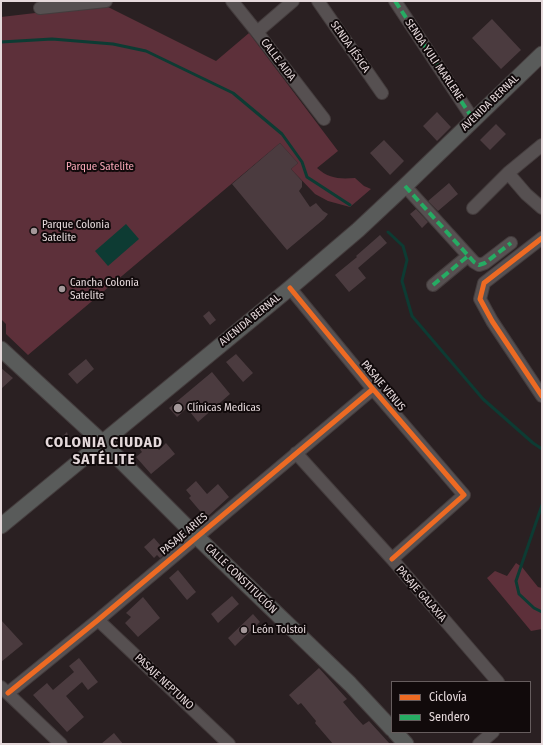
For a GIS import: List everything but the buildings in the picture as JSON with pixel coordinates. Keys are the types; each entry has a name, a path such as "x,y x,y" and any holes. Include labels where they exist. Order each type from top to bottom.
{"main road":[{"name":"AVENIDA BERNAL","path":"1,526 290,288 358,230 542,54"},
{"name":"CALLE CONSTITUCIÓN","path":"1,349 102,442 350,684 391,728"},
{"path":"396,733 406,744"}],"street":[{"path":"40,8 106,1"},
{"name":"CALLE AIDA","path":"232,1 324,120"},
{"path":"257,32 292,1"},
{"name":"SENDA JÉSICA","path":"318,1 382,93"},
{"name":"SENDA YULI MARLENE","path":"395,1 473,119"},
{"path":"473,208 508,173 542,145"},
{"path":"508,173 526,194 542,208"},
{"path":"405,186 468,256 479,265 485,263 511,243"},
{"path":"542,238 484,283 480,299 492,321 542,396"},
{"path":"433,286 468,256"},
{"name":"PASAJE VENUS","path":"290,288 373,389 464,495 392,560"},
{"name":"PASAJE ARIES","path":"4,690 98,620 373,389"},
{"name":"PASAJE GALAXIA","path":"296,453 392,560 497,681"},
{"name":"PASAJE NEPTUNO","path":"98,620 229,744"},
{"path":"4,690 61,744"},
{"path":"479,744 492,733"}],"green space":[{"name":"Parque Satelite","path":"104,5 216,61 249,33 338,151 317,168 321,172 335,178 355,178 364,186 371,189 350,207 328,201 315,194 291,169 298,163 280,143 28,355 6,334 6,324 1,319 1,17"},
{"path":"516,563 522,567 538,587 542,588 542,629 531,631 487,578 495,571 507,576"}],"shaded area":[{"path":"126,224 139,239 108,266 95,251"}],"waterway":[{"path":"1,42 52,39 113,44 146,51 233,93 282,134 302,162 307,177 350,205"},
{"path":"388,232 403,246 407,260 402,281 412,316 483,399 533,443 542,449"},
{"path":"542,505 516,581 519,594 534,608 542,612"}],"marked path":[{"path":"395,1 473,119"},
{"path":"405,186 474,262 479,265 485,263 511,243"},
{"path":"433,285 468,256"}],"cycle path":[{"path":"542,238 484,283 480,299 492,321 542,396"},
{"path":"290,288 373,389 464,495 392,559"},
{"path":"8,693 98,620 373,389"}],"place":[{"name":"Parque Colonia Satelite","path":"34,231"},
{"name":"Cancha Colonia Satelite","path":"62,289"},
{"name":"Clínicas Medicas","path":"178,408"},
{"name":"León Tolstoi","path":"244,630"}],"district":[{"name":"COLONIA CIUDAD SATÉLITE","path":"104,452"}]}
